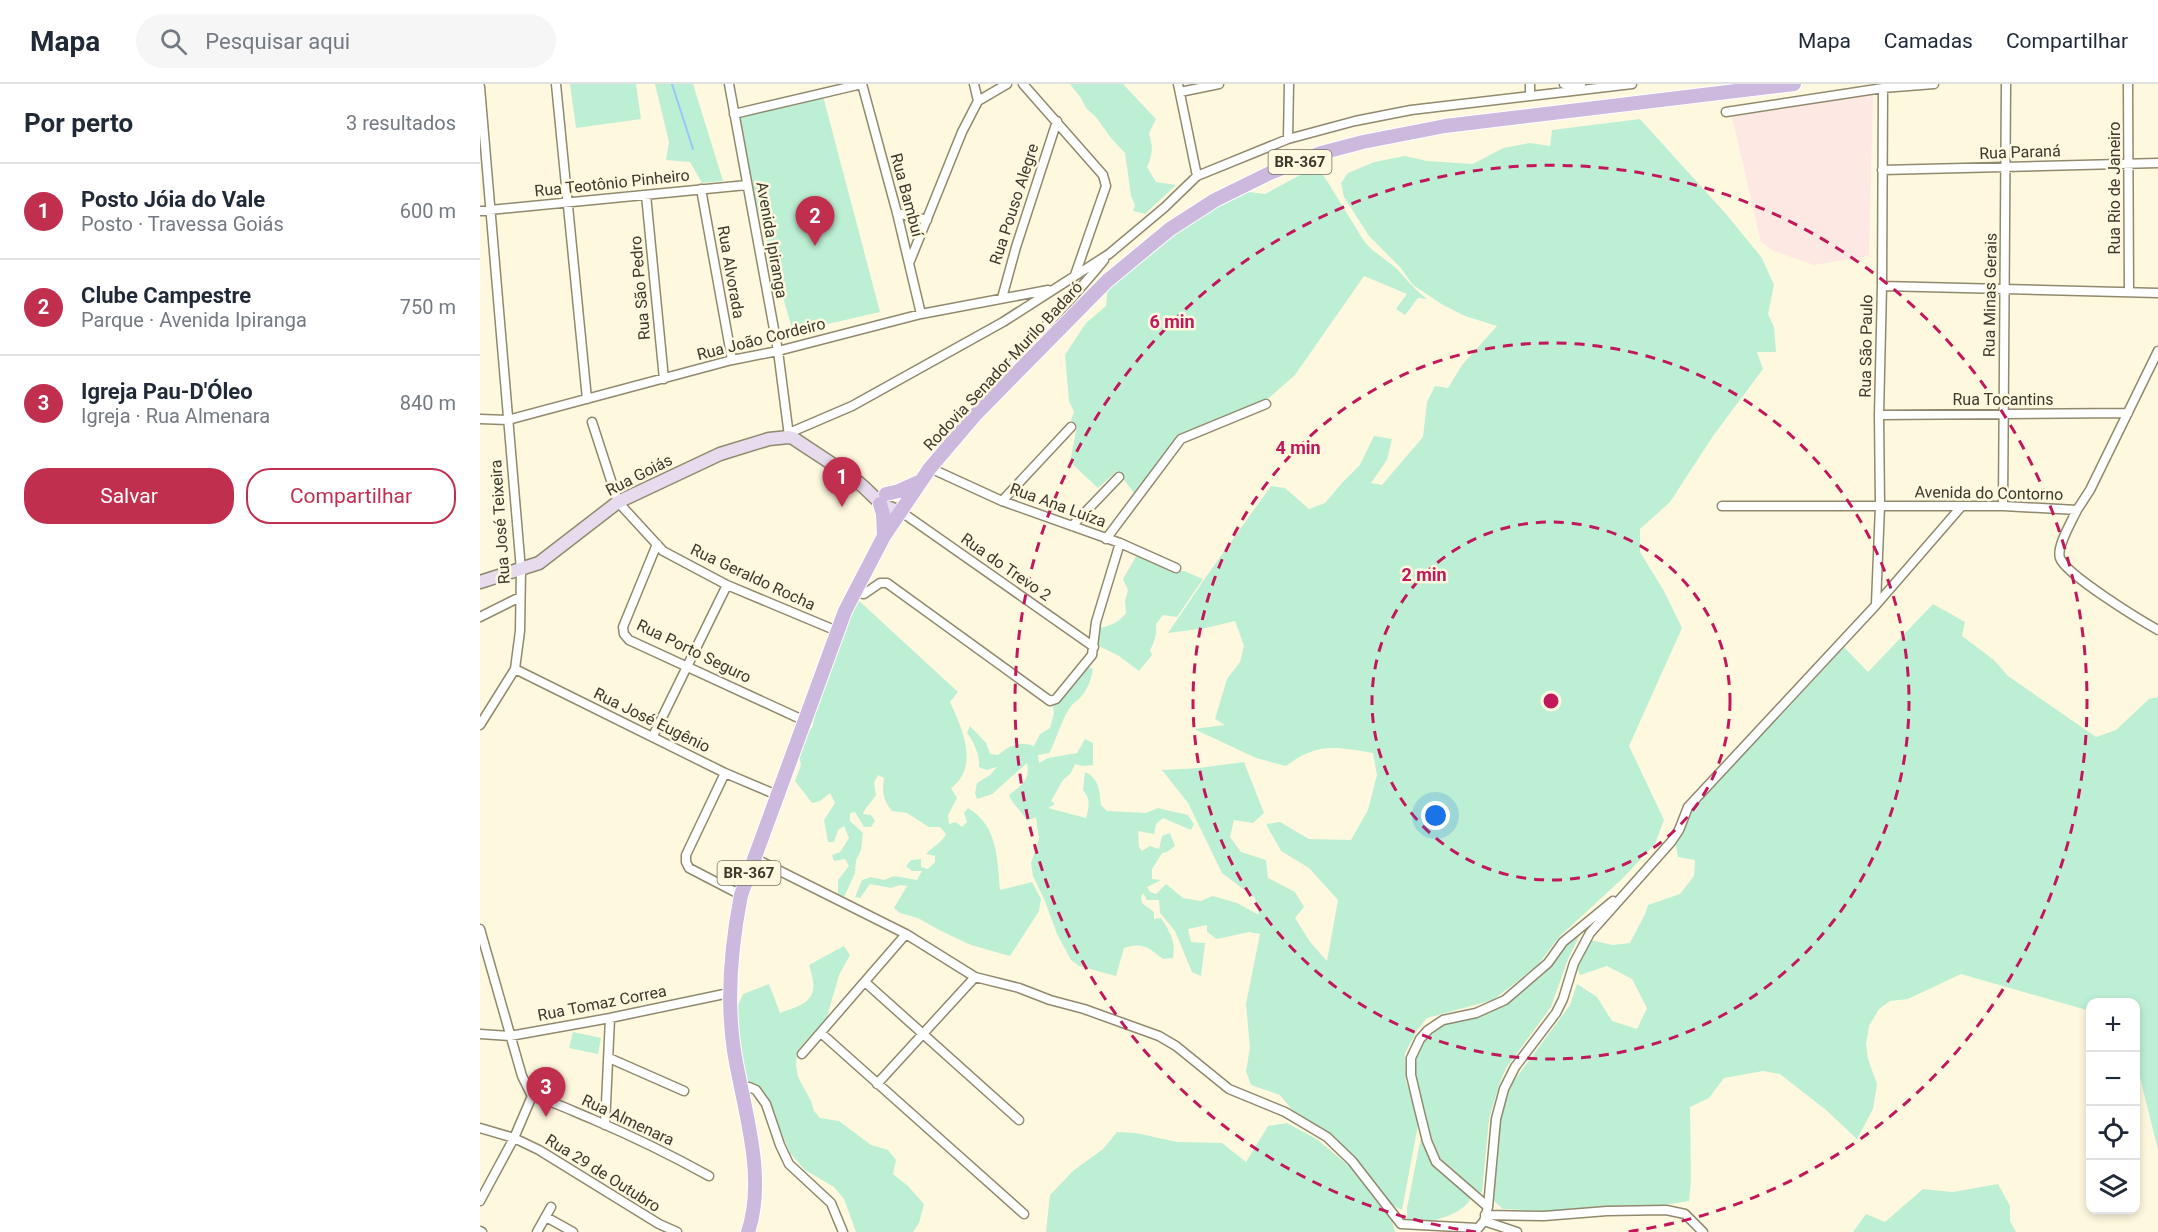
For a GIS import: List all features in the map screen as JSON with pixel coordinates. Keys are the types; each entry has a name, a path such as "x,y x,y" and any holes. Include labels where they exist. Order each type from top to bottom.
{"main road":[{"name":"Rodovia Senador Murilo Badaró","path":"748,1232 755,1204 753,1161 733,1048 729,993 732,938 741,895 853,592 900,511 930,468 976,414 1107,281 1161,237 1215,200 1270,173 1321,153 1363,142 1445,126 1794,84"},
{"path":"884,536 883,499 921,481"}],"street":[{"path":"556,84 587,399"},
{"name":"Avenida Ipiranga","path":"729,84 778,351 790,436"},
{"path":"734,114 862,84"},
{"name":"Rua Bambuí","path":"862,84 910,262 921,314"},
{"path":"974,84 978,101"},
{"path":"910,262 962,132 978,101 1007,84"},
{"path":"1023,84 1057,120 1103,175 1105,181 1106,186 1074,276"},
{"path":"1197,176 1179,88 1219,84"},
{"path":"1288,139 1289,84"},
{"path":"1530,84 1530,96"},
{"path":"1564,84 1596,88"},
{"path":"976,414 1004,373 1109,254 1165,207 1197,176 1288,139 1355,121 1411,110 1632,84"},
{"path":"1726,112 1883,88 1934,84"},
{"name":"Rua Minas Gerais","path":"2003,506 2006,84"},
{"name":"Rua Rio de Janeiro","path":"2128,84 2129,292"},
{"name":"Rua José Teixeira","path":"480,87 521,570 520,631 515,669"},
{"name":"Rua São Paulo","path":"1876,604 1880,506 1883,88"},
{"name":"Rua Pouso Alegre","path":"1002,298 1057,120"},
{"name":"Rua Paraná","path":"1882,170 2158,162"},
{"name":"Rua Teotônio Pinheiro","path":"480,211 747,185"},
{"name":"Rua Alvorada","path":"701,189 732,360"},
{"name":"Rua São Pedro","path":"646,195 664,379"},
{"path":"897,213 927,220"},
{"name":"Rua Goiás","path":"480,582 533,567 618,502 720,454 768,439 790,436 852,406 1003,322 1109,254"},
{"path":"1882,286 2158,293"},
{"name":"Rua João Cordeiro","path":"480,419 508,420 732,360 778,351 921,314 1052,290"},
{"name":"Avenida do Contorno","path":"1722,506 2003,506 2077,510 2090,490 2158,351"},
{"path":"1106,539 1178,442 1186,436 1266,404"},
{"name":"Rua Tocantins","path":"1879,415 2128,413"},
{"name":"Rua Geraldo Rocha","path":"592,422 618,502 663,551 727,585 837,631"},
{"path":"1002,501 1071,427"},
{"path":"790,436 883,499 896,501 900,511"},
{"name":"Rua Ana Luíza","path":"930,468 1002,501 1120,543 1176,568"},
{"path":"1072,526 1119,477"},
{"path":"754,858 906,934 975,977 1019,988 1159,1036 1176,1046 1229,1089 1285,1112 1327,1137 1352,1161 1402,1229 1476,1230 1486,1214 1496,1119 1504,1089 1515,1067 1556,1013 1585,940 1676,836 1688,807 1876,604 1961,507"},
{"path":"2077,510 2060,549 2063,564 2121,607 2158,630"},
{"name":"Rua do Trevo 2","path":"900,511 1094,647"},
{"path":"853,592 864,594 880,584 887,583 1050,701 1056,699 1088,662 1094,647 1096,622 1120,543"},
{"name":"Rua Porto Seguro","path":"657,544 623,627 624,634 629,640 805,721"},
{"path":"653,736 727,585"},
{"path":"480,617 520,597"},
{"path":"480,725 515,669"},
{"name":"Rua José Eugênio","path":"515,669 725,774 777,795"},
{"path":"725,774 686,855 686,862 689,868 741,895"},
{"path":"1517,1232 1486,1214 1436,1162 1428,1141 1411,1075 1411,1058 1419,1039 1428,1030 1443,1020 1476,1013 1505,1000 1548,963 1563,942 1590,918 1627,891"},
{"path":"480,929 482,945 522,1076 532,1096 514,1138 480,1201"},
{"path":"802,1054 906,934"},
{"path":"877,1084 975,977"},
{"path":"865,981 921,1034 1019,1120"},
{"name":"Rua Tomaz Correa","path":"480,1034 510,1036 729,993"},
{"path":"605,1125 610,1018"},
{"path":"821,1033 1024,1214"},
{"path":"609,1058 684,1091"},
{"path":"741,1087 756,1090 766,1104 789,1164 831,1203 843,1232"},
{"name":"Rua Almenara","path":"532,1096 546,1099 605,1125 709,1176"},
{"name":"Rua 29 de Outubro","path":"480,1128 514,1138 539,1150 659,1224 677,1232"},
{"path":"540,1231 551,1207"},
{"path":"1486,1214 1544,1216 1607,1211 1666,1210 1685,1214 1703,1232"},
{"path":"546,1217 573,1232"}],"shaded area":[{"path":"1873,93 1869,256 1814,265 1774,251 1761,242 1732,117"}],"green space":[{"path":"570,84 636,84 641,119 576,128"},
{"path":"655,84 693,84 723,181 702,183 690,162 666,160 669,142"},
{"path":"1070,84 1123,84 1156,119 1149,133 1152,150 1147,167 1156,182 1176,185 1145,214 1133,211 1135,205 1131,196 1125,153 1086,108"},
{"path":"823,96 880,312 793,332 749,179 739,115"},
{"path":"1640,119 1726,214 1762,258 1774,285 1768,314 1774,327 1776,352 1757,352 1763,369 1713,436 1670,502 1640,529 1640,552 1664,591 1682,628 1629,746 1664,820 1655,844 1622,879 1560,936 1536,967 1493,1000 1427,1018 1418,1029 1405,1053 1406,1082 1414,1099 1418,1125 1402,1210 1390,1204 1358,1162 1336,1140 1294,1112 1280,1095 1251,1085 1246,1071 1250,1048 1246,1004 1260,934 1249,932 1217,939 1207,932 1207,925 1188,929 1191,942 1205,943 1201,976 1192,972 1175,931 1160,913 1159,900 1147,900 1143,893 1142,903 1154,912 1154,919 1161,918 1170,932 1174,947 1173,958 1163,959 1149,949 1136,945 1124,948 1116,976 1079,966 1071,960 1057,934 1033,876 1031,863 1039,839 1036,817 1027,821 1009,795 1026,778 1027,763 992,794 977,799 975,793 977,783 990,775 997,767 986,770 979,767 976,749 967,733 970,726 986,743 990,754 998,755 1011,746 1019,744 1034,746 1040,734 1050,728 1054,713 1053,707 1088,667 1093,669 1086,689 1063,720 1049,753 1038,755 1039,763 1048,758 1077,753 1085,739 1093,743 1093,765 1075,764 1051,801 1055,804 1048,808 1086,818 1089,803 1083,790 1085,772 1094,778 1099,790 1101,805 1107,811 1146,813 1158,808 1188,815 1194,824 1191,830 1163,818 1156,824 1154,834 1138,831 1139,847 1142,851 1150,846 1159,849 1162,836 1170,833 1175,846 1162,853 1152,869 1152,879 1161,880 1147,887 1150,892 1156,894 1166,884 1183,898 1200,901 1213,896 1237,903 1259,915 1255,898 1222,873 1188,803 1162,770 1244,762 1264,813 1253,823 1234,820 1230,837 1241,852 1266,860 1268,878 1295,892 1304,907 1295,918 1310,942 1327,961 1338,900 1309,868 1281,851 1266,824 1280,822 1309,839 1351,840 1368,810 1377,775 1373,753 1328,748 1308,753 1286,766 1256,758 1194,729 1225,725 1215,719 1227,679 1240,662 1244,646 1235,621 1168,633 1271,486 1285,488 1309,509 1325,503 1360,465 1374,436 1392,439 1387,460 1371,483 1382,485 1423,437 1427,402 1435,386 1448,388 1462,365 1497,326 1465,316 1443,305 1413,285 1400,267 1369,236 1344,197 1341,183 1348,173 1374,162 1405,156 1427,161 1473,164 1503,148 1530,143 1550,146 1552,130"},
{"path":"1317,166 1366,243 1397,269 1427,299 1418,298 1405,315 1396,309 1407,294 1364,276 1295,375 1269,398 1199,426 1176,438 1135,494 1117,471 1098,488 1070,462 1077,426 1071,420 1074,412 1069,401 1065,355 1086,323 1106,306 1108,286 1179,231 1241,191 1265,194"},
{"path":"1138,553 1164,564 1171,571 1184,571 1203,579 1177,617 1163,615 1156,624 1155,637 1150,650 1152,655 1139,671 1119,656 1095,644 1099,628 1114,623 1126,613 1125,601 1128,590 1123,579"},
{"path":"856,598 958,692 950,702 963,735 967,758 960,779 951,788 957,798 948,815 949,824 956,822 962,827 967,822 964,813 968,808 978,815 991,833 1000,890 1032,882 1041,899 1039,911 1010,956 971,945 918,918 900,913 894,908 907,886 900,885 891,888 870,884 860,898 855,897 862,880 871,877 884,880 894,876 917,880 922,871 912,871 906,866 911,860 921,859 921,867 928,869 935,862 935,856 926,854 946,834 940,827 929,827 907,813 892,811 884,796 884,778 878,775 874,782 876,795 863,814 871,815 875,821 871,827 864,827 855,812 850,813 850,821 863,833 861,850 856,860 855,873 844,897 838,894 838,880 849,866 845,859 834,861 832,855 840,852 849,838 844,826 838,830 834,842 828,842 824,820 835,803 830,793 820,801 812,803 795,781 801,765 798,752 803,738 813,726 814,707"},
{"path":"1933,604 1965,622 1962,636 1994,660 2008,676 2096,737 2116,730 2149,699 2158,697 2158,1150 2140,1077 2140,998 2086,998 2086,1010 1961,974 1908,999 1890,1001 1879,1009 1869,1026 1866,1044 1868,1059 1877,1084 1873,1109 1857,1139 1826,1110 1780,1074 1763,1071 1724,1078 1709,1098 1690,1107 1689,1201 1658,1206 1546,1211 1503,1209 1494,1201 1492,1183 1502,1110 1513,1082 1570,1005 1577,984 1597,997 1612,1021 1637,1029 1647,1008 1632,979 1607,966 1580,975 1577,967 1590,940 1613,945 1630,943 1648,905 1680,894 1694,876 1695,860 1678,857 1676,845 1691,811 1844,647 1868,672"},
{"path":"1584,926 1568,959 1551,1007 1506,1068 1498,1088 1489,1119 1482,1193 1440,1158 1428,1128 1415,1073 1415,1059 1422,1040 1444,1023 1507,1001"},
{"path":"844,946 850,955 839,975 827,1017 797,1051 798,1077 814,1111 820,1118 839,1121 871,1145 888,1150 896,1160 893,1174 908,1186 924,1204 919,1223 913,1232 856,1232 844,1199 834,1187 805,1170 790,1153 767,1098 759,1087 744,1079 736,1010 743,994 769,984 780,1013 799,1006 810,998 813,992 809,965"},
{"path":"573,1032 601,1038 598,1054 569,1048"},
{"path":"1287,1123 1318,1140 1349,1166 1392,1221 1395,1232 1046,1232 1050,1195 1073,1171 1103,1149 1117,1132 1136,1133 1177,1142 1222,1143 1246,1162 1268,1126"},
{"path":"1422,1132 1429,1152 1472,1195 1468,1202 1454,1214 1434,1220 1415,1222 1407,1221 1407,1208"},
{"path":"1998,1184 2010,1206 2010,1221 2016,1232 1853,1232 1866,1214 1885,1222 1923,1189 1953,1192"}],"waterway":[{"path":"672,84 693,149"}],"place":[{"name":"Clube Campestre","path":"815,246"},
{"name":"Posto Jóia do Vale","path":"842,507"},
{"name":"Igreja Pau-D'Óleo","path":"546,1117"}]}
